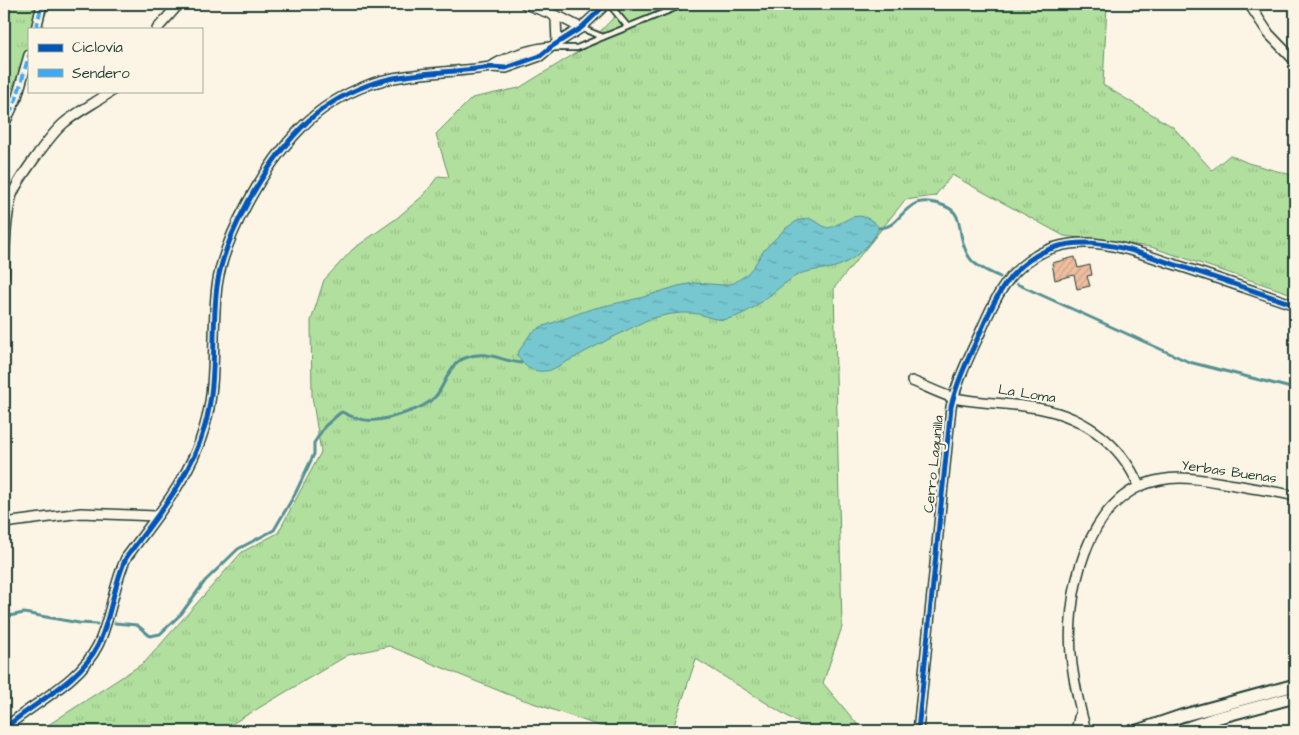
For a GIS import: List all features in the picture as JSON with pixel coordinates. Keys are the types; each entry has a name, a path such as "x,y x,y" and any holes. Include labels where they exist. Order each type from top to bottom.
{"main road":[{"path":"1137,731 1181,716 1295,685"},
{"path":"1178,731 1216,718 1295,697"}],"street":[{"path":"36,28 42,4"},
{"path":"158,28 168,14 179,4"},
{"path":"525,4 562,18 581,28"},
{"path":"4,729 74,676 87,662 97,646 103,631 119,572 126,558 186,473 205,428 211,396 213,319 218,283 226,252 250,200 283,149 302,127 317,114 344,96 368,85 387,80 491,68 506,68 522,64 540,56 581,28 608,4"},
{"path":"1250,4 1269,34 1295,61"},
{"path":"553,15 556,19 554,45"},
{"path":"4,125 17,97 28,58"},
{"path":"4,275 11,197 32,161 63,124 111,92"},
{"path":"4,188 11,197"},
{"name":"Cerro Lagunilla","path":"918,731 953,398 988,315 1005,283 1027,261 1045,251 1064,245 1087,243 1137,253 1295,305"},
{"name":"La Loma","path":"912,381 953,398 1041,408 1077,420 1101,435 1116,449 1130,466 1139,486"},
{"name":"Yerbas Buenas","path":"1086,731 1080,713 1072,664 1071,635 1074,600 1090,539 1105,514 1124,496 1139,486 1160,480 1186,478 1295,496"},
{"path":"4,523 81,513 156,516"},
{"name":"Yerbas Buenas","path":"1076,731 1080,713"}],"lane":[{"path":"608,4 628,27"},
{"path":"554,45 577,48 685,4"},
{"path":"581,28 603,37"}],"green space":[{"path":"4,4 50,4 39,28 28,28 28,54 9,95 4,89"},
{"path":"671,4 1107,4 1103,85 1173,127 1212,170 1230,155 1248,163 1295,176 1295,295 1151,247 1064,236 952,175 935,196 905,200 834,288 842,627 823,683 863,731 811,731 696,659 672,731 614,731 507,694 389,646 348,655 220,731 39,731 145,662 242,552 278,533 321,452 312,396 311,321 324,280 353,249 397,218 424,195 438,176 449,177 436,134 472,98 519,88 584,48 622,9"}],"water":[{"path":"860,216 871,220 879,228 871,241 852,259 838,266 798,275 756,306 739,315 722,319 714,319 692,313 678,313 657,317 611,338 551,370 540,371 530,369 517,354 531,333 541,327 591,309 694,283 724,285 734,283 746,275 764,250 786,228 797,221 809,218 827,228 852,217"}],"building":[{"path":"1075,257 1078,268 1090,265 1092,275 1087,276 1090,286 1077,289 1074,275 1055,280 1052,263"}],"waterway":[{"path":"879,228 890,225 913,205 924,202 937,203 950,209 957,217 964,248 971,260 1000,277"},
{"path":"1017,284 1189,362 1295,389"},
{"path":"115,623 137,625 150,636 160,634 181,614 205,581 238,549 274,530 295,494 314,454 314,443 325,426 340,413 342,412 358,419 380,420 417,409 435,397 451,370 459,361 465,358 487,355 521,363"},
{"path":"4,617 24,613 79,623 97,624"}],"marked path":[{"path":"36,28 42,4"},
{"path":"4,125 17,97 28,58"}],"cycle path":[{"path":"4,729 68,681 90,658 102,635 126,558 171,496 190,464 204,429 211,394 215,304 221,266 237,223 248,202 260,181 287,143 301,128 332,103 368,85 412,75 491,67 506,68 540,56 581,28 606,4"},
{"path":"918,731 951,407 964,369 989,313 999,294 1019,268 1048,250 1069,244 1096,243 1139,253 1295,305"}]}
